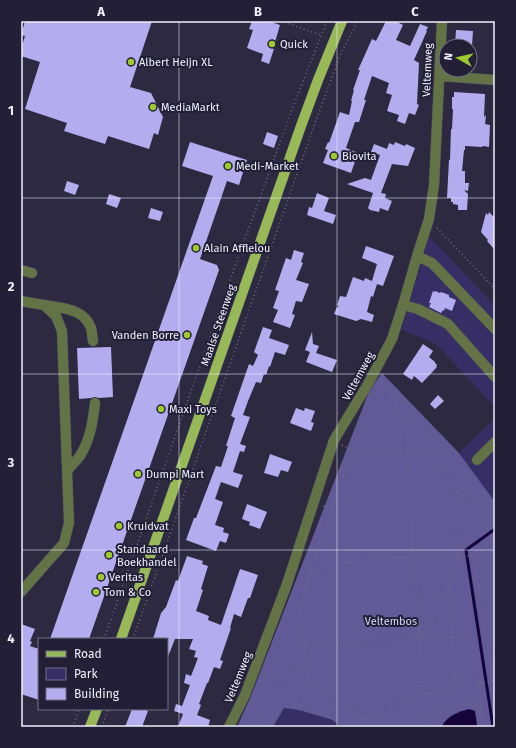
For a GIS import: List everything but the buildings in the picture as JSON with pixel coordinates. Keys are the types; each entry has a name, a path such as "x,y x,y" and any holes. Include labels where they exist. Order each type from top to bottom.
{"main road":[{"name":"Maalse Steenweg","path":"121,638 301,126 342,21"},
{"path":"90,727 96,710"}],"street":[{"name":"Veltemweg","path":"441,38 442,21"},
{"name":"Veltemweg","path":"229,727 245,695 288,584 334,440 368,384 392,339 429,219 434,185 440,78"},
{"path":"468,78 495,80"},
{"path":"417,256 432,263 495,330"},
{"path":"21,270 32,273"},
{"path":"21,301 74,311 84,317 90,327 93,340"},
{"path":"21,592 64,543 69,523 62,331 56,316 44,305"},
{"path":"403,305 418,310 448,324 495,377"},
{"path":"68,471 80,455 89,434 94,416 95,403"},
{"path":"477,460 495,442"}],"path":[{"path":"281,21 321,35"},
{"path":"104,638 243,244 293,107 321,35 328,21"},
{"path":"133,638 318,115 340,55 358,21"},
{"path":"429,219 495,289"},
{"path":"388,390 405,424 408,448 413,557 420,639 424,727"},
{"path":"299,710 310,682 306,668 306,642 298,618 310,574 352,451 408,448 421,451 436,459 458,493 482,501 495,508"},
{"path":"427,727 434,715 438,696 452,684 454,678 449,584 451,570 458,556 454,513 458,493"},
{"path":"310,574 356,560 413,557 474,557 495,539"},
{"path":"486,547 495,546"},
{"path":"474,557 491,682 495,698"},
{"path":"420,639 429,628 449,584"},
{"path":"306,642 452,637"},
{"path":"253,727 269,705 277,688 284,678 290,672 306,668"},
{"path":"454,678 468,676 479,683 495,682"},
{"path":"454,678 462,691 473,695"},
{"path":"310,682 362,718 370,727"},
{"path":"466,704 473,695 479,683"},
{"path":"479,683 482,715 485,727"},
{"path":"362,718 377,719 387,713 396,703 422,694 442,692"},
{"path":"434,715 457,705 466,704 476,707 482,715"},
{"path":"334,720 343,705"},
{"path":"73,727 79,710"},
{"path":"102,727 108,710"},
{"path":"374,727 377,719"}],"green space":[{"path":"429,236 495,306 495,407 436,344 402,330"},
{"name":"Veltembos","path":"382,373 459,453 495,502 495,727 477,727 476,716 451,716 443,724 443,727 340,727 333,720 299,710 284,708 273,727 237,727 251,696 370,389"},
{"path":"495,418 495,502 459,453"},
{"path":"284,708 299,710 333,720 340,727 273,727"}],"shaded area":[{"path":"469,709 475,711 477,727 443,727 443,724 451,716"}],"waterway":[{"path":"493,727 466,550 495,529"}],"place":[{"name":"Quick","path":"272,44"},
{"name":"Albert Heijn XL","path":"131,62"},
{"name":"MediaMarkt","path":"153,107"},
{"name":"Biovita","path":"334,156"},
{"name":"Medi-Market","path":"228,166"},
{"name":"Alain Afflelou","path":"196,248"},
{"name":"Vanden Borre","path":"187,335"},
{"name":"Maxi Toys","path":"161,409"},
{"name":"Dumpi Mart","path":"138,474"},
{"name":"Kruidvat","path":"119,526"},
{"name":"Standaard Boekhandel","path":"109,555"},
{"name":"Veritas","path":"101,577"},
{"name":"Tom & Co","path":"96,592"}]}
